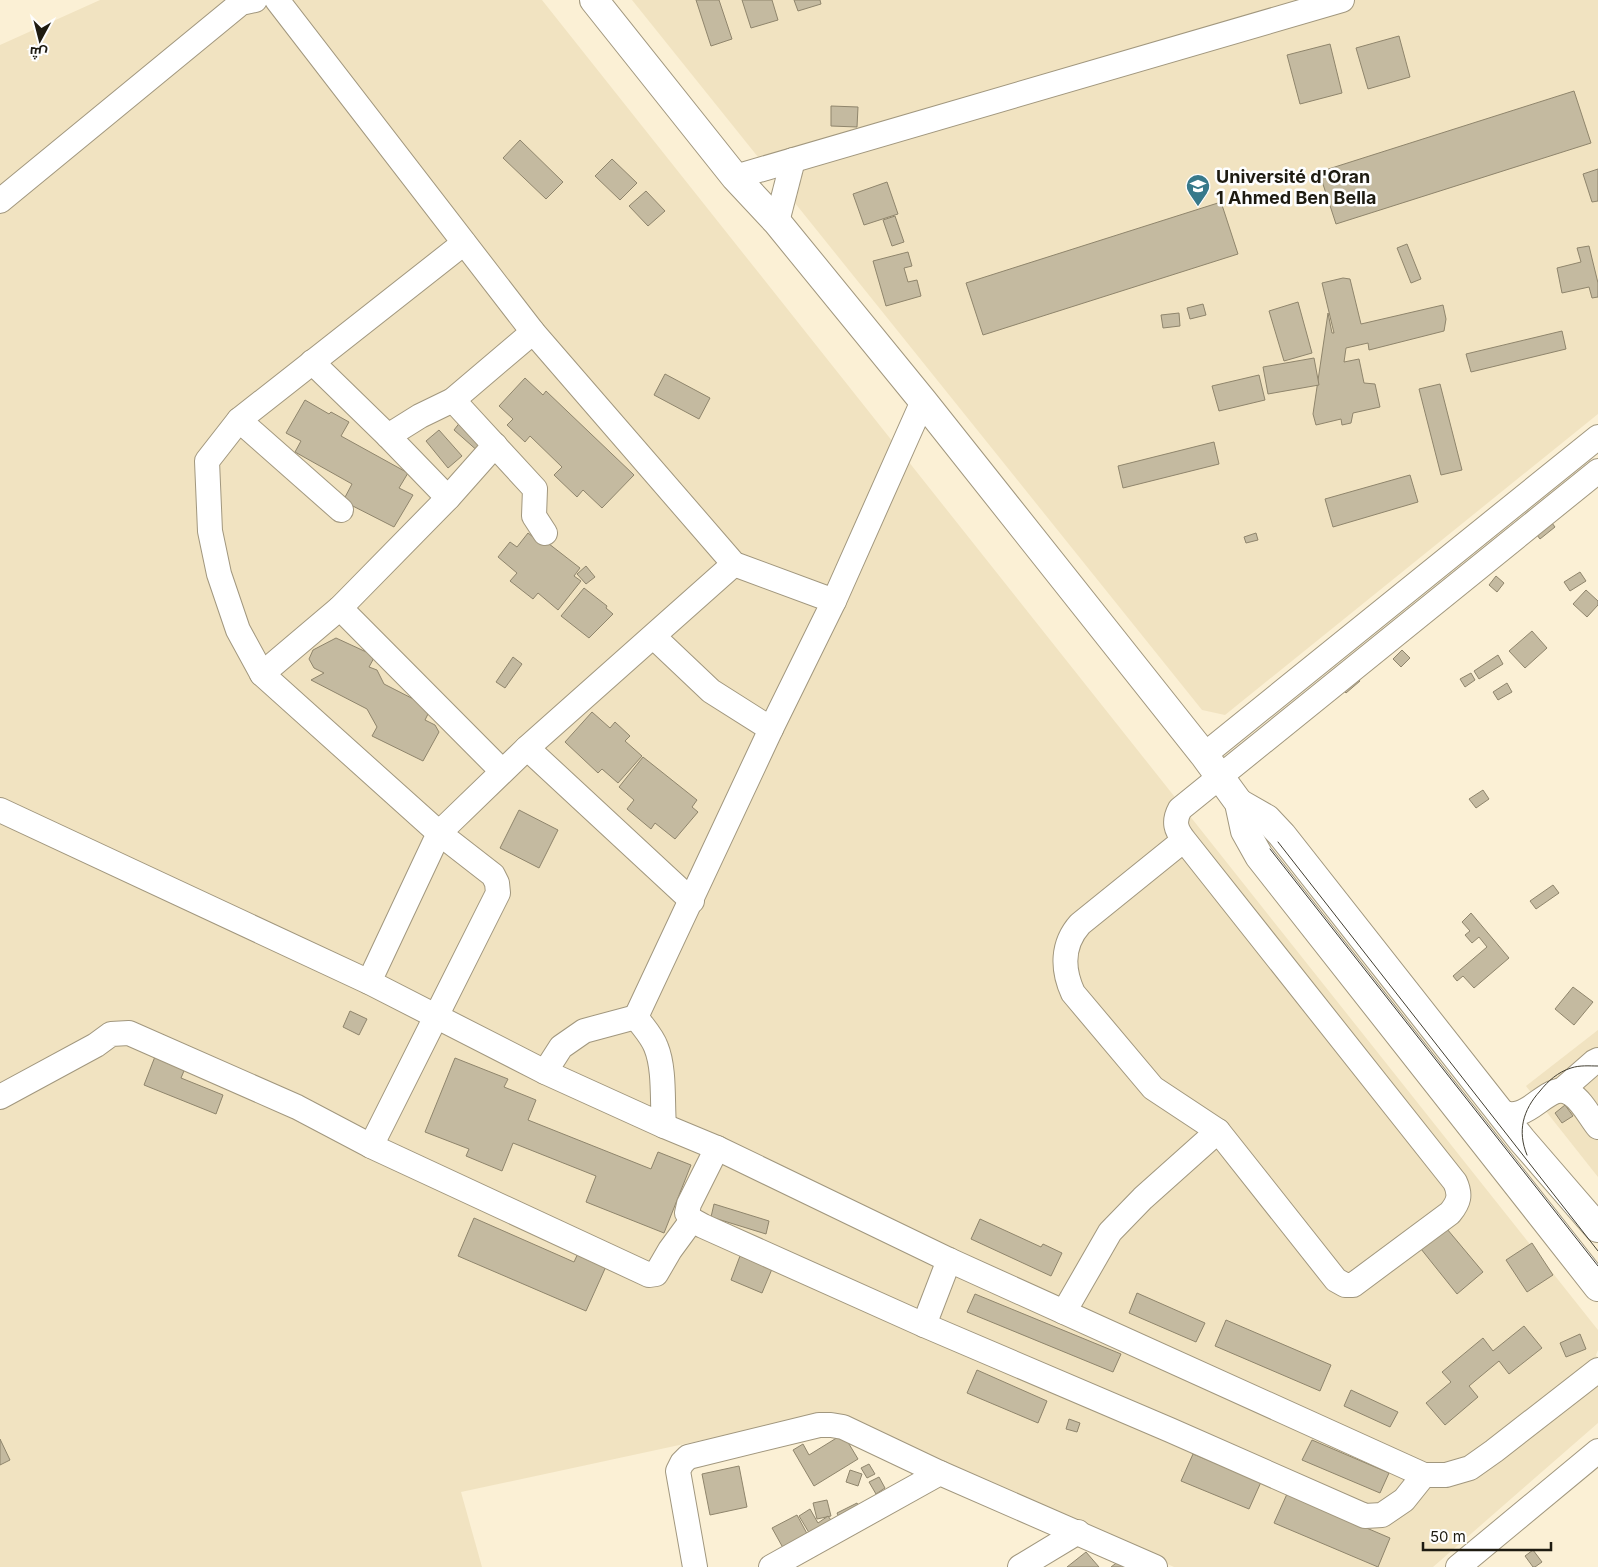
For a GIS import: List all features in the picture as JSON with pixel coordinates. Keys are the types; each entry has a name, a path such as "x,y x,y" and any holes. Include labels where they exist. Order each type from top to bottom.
{"main road":[{"path":"594,0 735,176 777,222 923,401 1204,755 1239,803 1245,831 1259,856 1598,1286"},
{"path":"1239,803 1263,816 1282,835 1498,1110 1598,1228"}],"street":[{"path":"0,202 241,3 255,0"},
{"path":"277,0 532,332 734,564 834,601"},
{"path":"735,176 1342,0"},
{"path":"777,222 794,160"},
{"path":"371,1146 498,892 498,883 493,874 439,833 262,674 238,630 219,574 210,532 207,461 239,420 464,243"},
{"path":"388,436 426,413 453,400 532,332"},
{"path":"312,362 448,498"},
{"path":"453,400 535,489 534,516 545,533"},
{"path":"636,1018 771,729 834,601 923,401"},
{"path":"239,420 341,510"},
{"path":"1204,755 1598,437"},
{"path":"262,674 340,608 448,498 495,445"},
{"path":"1184,840 1080,924 1072,933 1067,944 1066,956 1068,982 1073,993 1153,1088 1218,1131 1336,1280 1345,1285 1353,1285 1450,1213 1458,1203 1460,1193 1455,1182 1184,840 1178,833 1175,825 1176,816 1180,809 1598,470"},
{"path":"369,982 439,833 527,748 734,564"},
{"path":"340,608 502,771"},
{"path":"654,637 711,691 771,729"},
{"path":"527,748 692,901"},
{"path":"0,810 369,982 545,1072 717,1148 949,1260 1424,1475 1446,1476 1470,1468 1494,1452 1598,1370"},
{"path":"545,1072 561,1046 584,1031 636,1018"},
{"path":"636,1018 648,1033 656,1048 660,1066 664,1126"},
{"path":"0,1097 96,1045 111,1034 129,1033 296,1107 371,1146 649,1275 656,1274 670,1250 692,1220"},
{"path":"1498,1110 1505,1114 1514,1114 1538,1103 1550,1093 1562,1090 1598,1060"},
{"path":"1562,1090 1573,1095 1598,1127"},
{"path":"1534,1154 1530,1136 1530,1118 1538,1103"},
{"path":"1064,1312 1110,1232 1143,1198 1218,1131"},
{"path":"717,1148 689,1204 687,1213 692,1220 924,1325 1365,1516 1382,1515 1404,1500 1424,1475"},
{"path":"924,1325 949,1260"},
{"path":"695,1567 678,1471 682,1463 688,1457 819,1425 831,1425 843,1428 940,1473 1155,1567"},
{"path":"1458,1567 1598,1451"},
{"path":"771,1567 940,1473"},
{"path":"1020,1567 1078,1532"}],"shaded area":[{"path":"100,0 542,0 1598,1330 1598,1350 1596,1355 1598,1359 1598,1423 1433,1567 1174,1567 833,1412 461,1492 482,1567 0,1567 0,45"},
{"name":"Université d'Oran 1 Ahmed Ben Bella","path":"632,0 1598,0 1598,414 1225,715 1202,710"},
{"path":"1598,1030 1598,1177 1526,1086"}],"building":[{"path":"696,0 719,0 732,39 711,46"},
{"path":"742,0 772,0 778,20 751,28"},
{"path":"794,0 820,0 821,4 798,11"},
{"path":"1399,36 1410,77 1368,89 1356,48"},
{"path":"1330,44 1342,93 1300,104 1287,55"},
{"path":"1574,91 1591,143 1336,224 1319,172"},
{"path":"831,106 858,107 857,127 831,126"},
{"path":"520,140 563,182 546,199 503,158"},
{"path":"612,159 637,183 620,200 595,176"},
{"path":"1598,169 1598,201 1592,202 1583,174"},
{"path":"887,182 898,214 864,225 853,194"},
{"path":"646,191 665,211 648,226 629,206"},
{"path":"1221,202 1238,254 983,335 966,283"},
{"path":"895,216 904,242 892,246 883,220"},
{"path":"1407,244 1421,279 1411,283 1397,248"},
{"path":"1589,246 1598,283 1598,297 1592,298 1589,287 1562,293 1557,268 1581,262 1577,248"},
{"path":"908,252 912,266 904,268 908,282 917,280 921,296 886,306 873,261"},
{"path":"1343,278 1350,279 1361,324 1443,305 1446,319 1444,331 1369,350 1368,343 1346,348 1344,362 1359,359 1364,383 1375,384 1380,407 1353,413 1351,423 1342,425 1341,419 1316,425 1313,414 1328,313 1332,333 1334,333 1322,283"},
{"path":"1298,302 1312,353 1284,361 1269,311"},
{"path":"1203,304 1206,315 1190,319 1187,308"},
{"path":"1179,313 1180,326 1163,328 1161,315"},
{"path":"1562,331 1566,349 1471,372 1466,354"},
{"path":"1314,358 1319,385 1268,394 1263,367"},
{"path":"665,374 710,398 699,419 654,395"},
{"path":"1259,375 1265,400 1219,411 1212,386"},
{"path":"525,378 543,395 546,391 634,475 602,508 583,490 577,497 554,475 562,467 530,436 525,442 507,425 513,419 499,406"},
{"path":"1440,384 1462,470 1441,475 1419,389"},
{"path":"305,400 329,414 331,412 349,422 341,436 408,473 399,488 413,495 394,527 343,501 352,484 295,452 301,441 286,433"},
{"path":"461,421 487,445 480,453 454,430"},
{"path":"439,430 462,456 448,468 426,441"},
{"path":"1214,442 1219,464 1123,488 1118,466"},
{"path":"1410,475 1418,502 1333,527 1325,499"},
{"path":"1549,519 1555,527 1540,539 1534,531"},
{"path":"528,533 541,543 544,540 580,568 574,576 581,581 558,610 538,593 533,599 510,581 517,573 498,557 510,542 517,547"},
{"path":"1256,533 1258,540 1246,543 1244,537"},
{"path":"586,566 595,577 586,584 577,574"},
{"path":"1580,572 1586,581 1570,591 1564,582"},
{"path":"1496,576 1504,583 1497,592 1489,585"},
{"path":"584,588 607,606 606,608 613,614 589,638 561,616"},
{"path":"1586,590 1598,601 1598,605 1587,617 1573,604"},
{"path":"1532,631 1547,648 1525,668 1509,651"},
{"path":"336,638 375,656 369,667 377,670 384,684 431,708 425,720 435,725 439,732 423,761 372,736 377,727 367,709 311,680 324,673 314,668 309,659 313,650"},
{"path":"1402,650 1410,658 1401,667 1393,659"},
{"path":"1498,655 1503,664 1479,679 1474,671"},
{"path":"513,657 522,664 505,688 496,682"},
{"path":"1353,673 1360,681 1346,693 1339,685"},
{"path":"1471,673 1475,680 1465,687 1460,679"},
{"path":"1507,683 1512,692 1498,700 1493,692"},
{"path":"592,712 610,728 615,722 630,736 625,741 642,756 618,783 602,769 598,773 565,742"},
{"path":"643,757 697,800 692,807 698,812 675,839 655,823 651,829 627,809 634,800 619,787"},
{"path":"1483,790 1489,799 1476,808 1469,799"},
{"path":"519,810 558,830 539,868 500,848"},
{"path":"1553,885 1559,893 1536,909 1530,901"},
{"path":"1471,913 1509,958 1474,988 1463,976 1457,981 1453,976 1487,947 1479,937 1472,943 1465,935 1470,931 1462,922"},
{"path":"1573,987 1593,1002 1574,1025 1555,1009"},
{"path":"350,1011 367,1019 359,1035 343,1027"},
{"path":"156,1054 186,1066 181,1078 223,1095 216,1114 144,1085"},
{"path":"455,1058 508,1079 504,1087 536,1100 528,1120 651,1169 658,1152 691,1165 664,1233 586,1202 596,1176 513,1143 502,1171 466,1156 469,1149 425,1132"},
{"path":"1565,1105 1573,1116 1562,1123 1555,1113"},
{"path":"714,1204 769,1221 766,1234 711,1217"},
{"path":"474,1218 574,1262 580,1249 608,1262 586,1311 458,1256"},
{"path":"980,1219 1041,1247 1043,1244 1062,1253 1051,1276 971,1239"},
{"path":"1442,1223 1483,1272 1457,1294 1417,1244"},
{"path":"1532,1243 1553,1275 1527,1292 1506,1260"},
{"path":"740,1256 772,1269 762,1293 731,1280"},
{"path":"1137,1293 1205,1323 1196,1342 1129,1313"},
{"path":"975,1294 1121,1354 1113,1372 967,1312"},
{"path":"1226,1320 1331,1365 1320,1391 1215,1346"},
{"path":"1524,1326 1542,1348 1509,1374 1499,1361 1469,1386 1478,1397 1445,1425 1426,1403 1451,1382 1442,1372 1483,1338 1493,1351"},
{"path":"1580,1334 1586,1349 1566,1357 1560,1343"},
{"path":"977,1370 1047,1401 1038,1423 967,1393"},
{"path":"1351,1390 1398,1412 1390,1427 1344,1406"},
{"path":"1069,1419 1080,1423 1077,1432 1066,1429"},
{"path":"843,1434 858,1459 814,1486 793,1450 803,1444 809,1455"},
{"path":"0,1439 10,1460 0,1465"},
{"path":"1312,1440 1389,1473 1380,1493 1302,1460"},
{"path":"1193,1454 1261,1482 1249,1509 1181,1481"},
{"path":"869,1464 875,1474 867,1478 861,1468"},
{"path":"739,1466 747,1507 710,1515 702,1474"},
{"path":"850,1470 862,1474 858,1486 846,1482"},
{"path":"879,1477 885,1488 876,1494 869,1482"},
{"path":"1287,1494 1390,1538 1378,1567 1274,1523"},
{"path":"827,1500 831,1516 817,1519 813,1503"},
{"path":"857,1503 863,1514 842,1524 837,1513"},
{"path":"810,1509 818,1523 828,1516 833,1523 811,1536 799,1516"},
{"path":"797,1515 811,1541 787,1555 772,1528"},
{"path":"1533,1550 1542,1562 1535,1567 1525,1556"},
{"path":"1086,1552 1099,1567 1067,1567"},
{"path":"1119,1561 1124,1567 1111,1567"}],"tram line":[{"path":"1278,842 1598,1251"},
{"path":"1270,849 1598,1266"},
{"path":"1527,1155 1522,1138 1522,1129 1526,1113 1534,1098 1558,1074 1578,1066 1598,1066"}],"place":[{"name":"Université d'Oran 1 Ahmed Ben Bella","path":"1198,207"}]}
